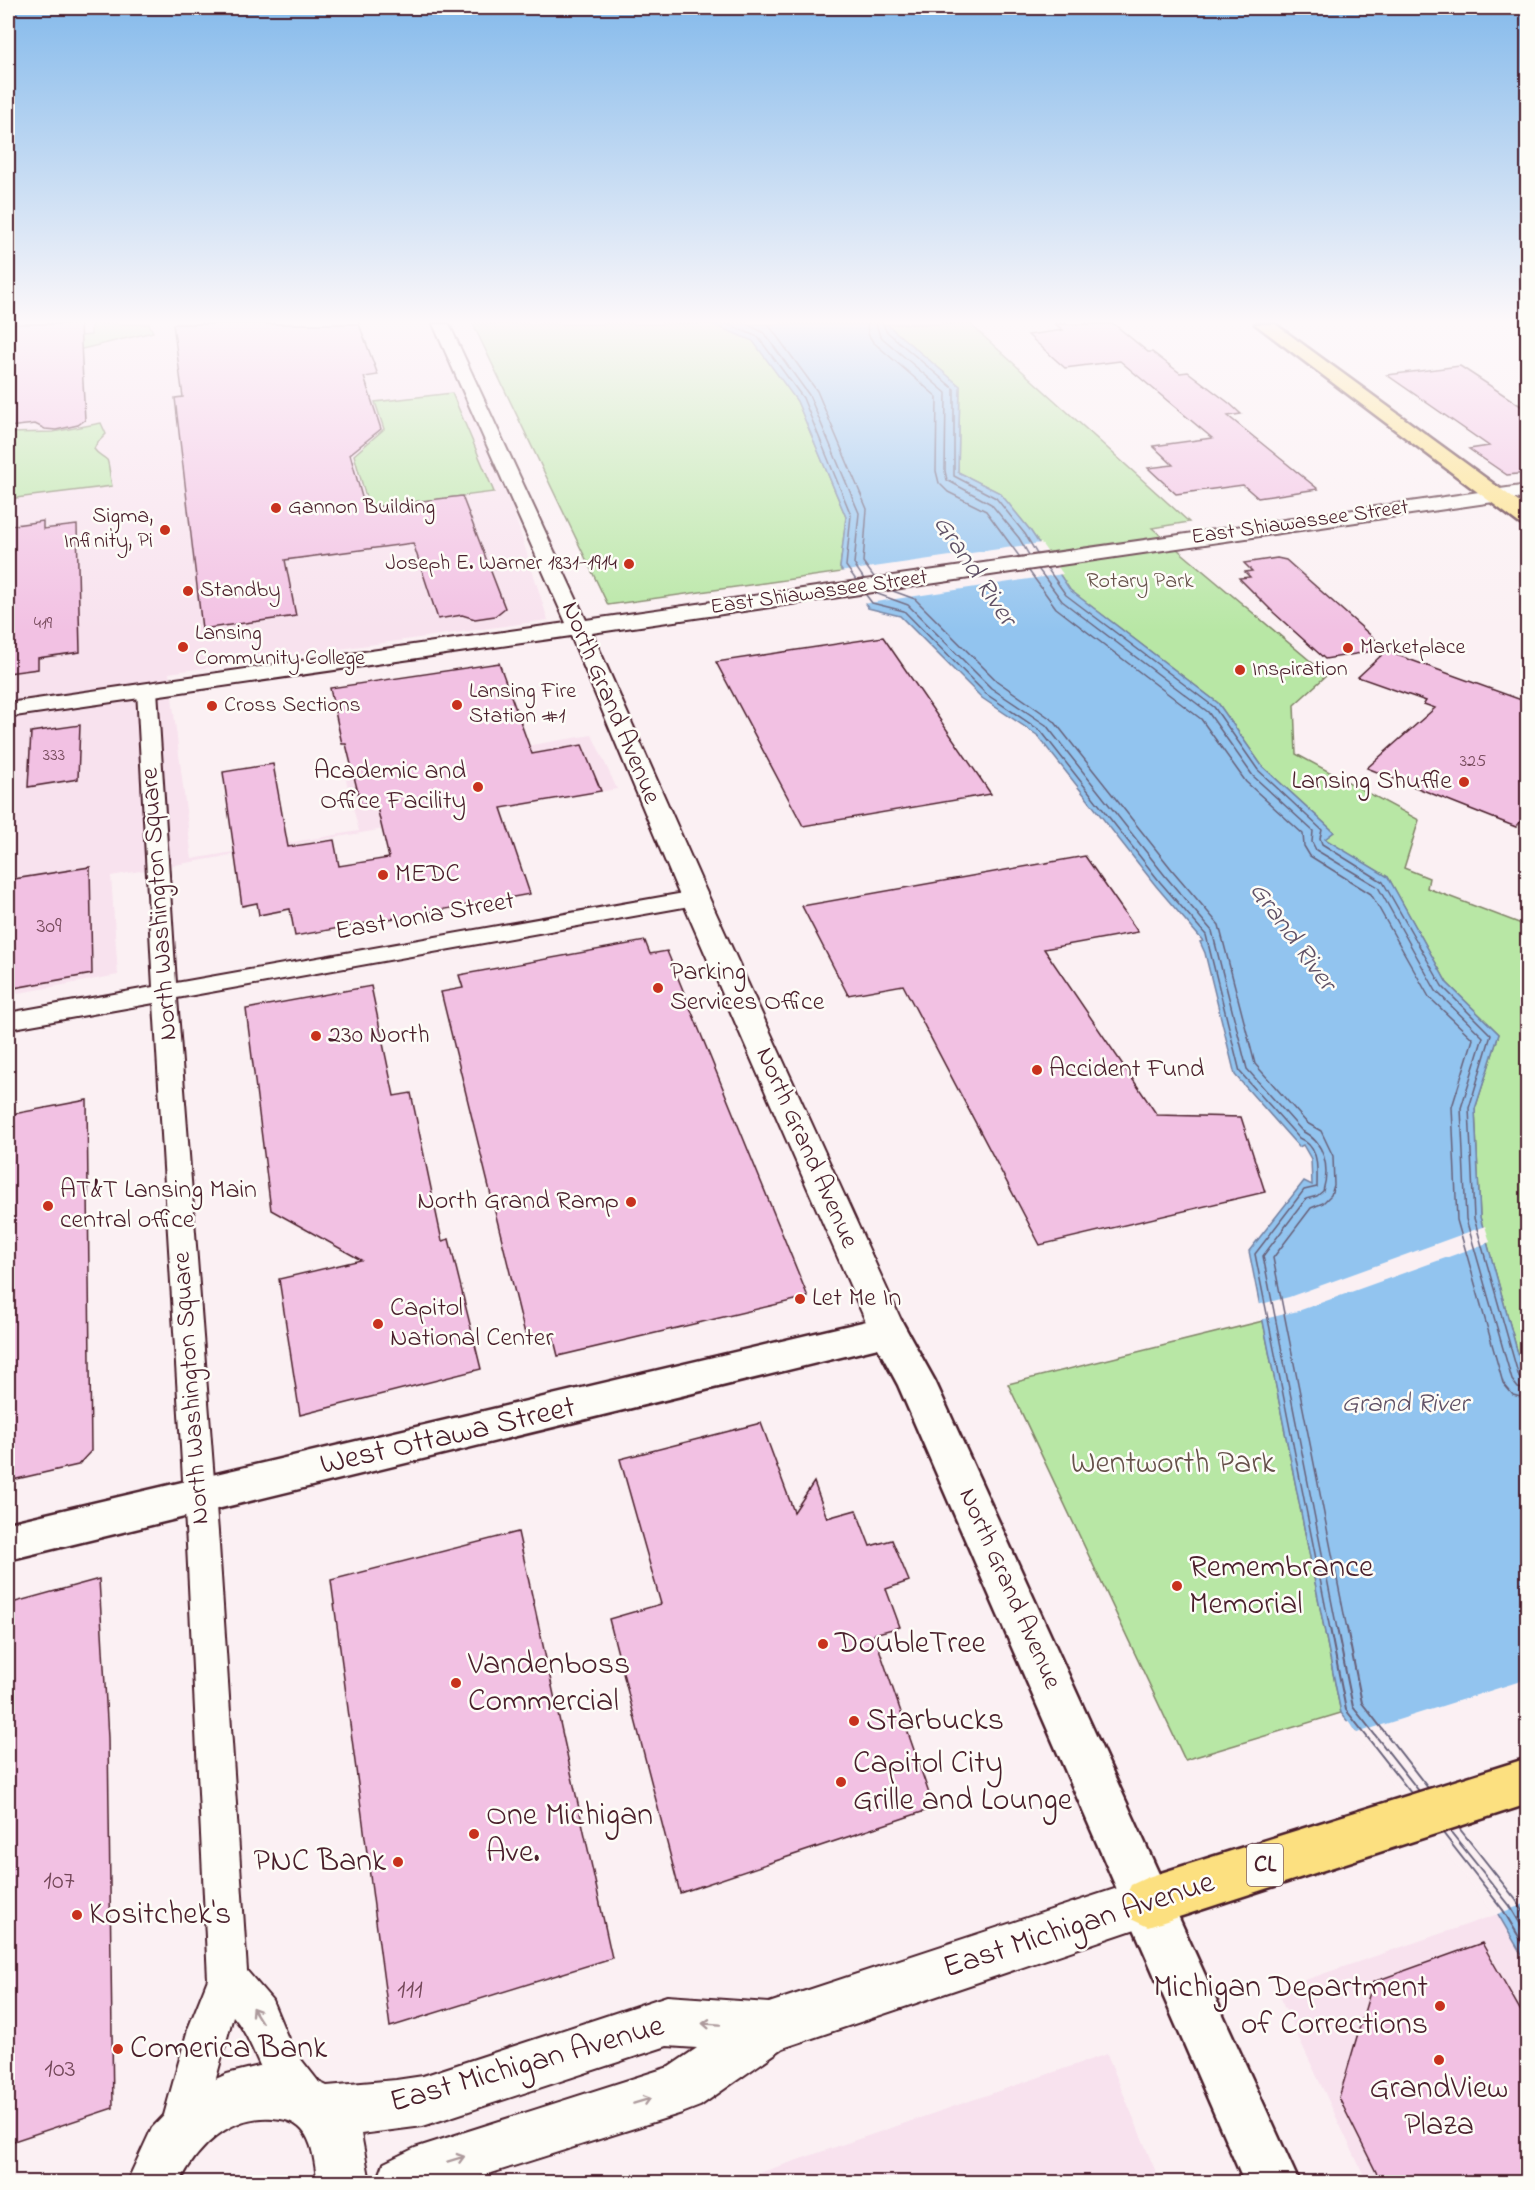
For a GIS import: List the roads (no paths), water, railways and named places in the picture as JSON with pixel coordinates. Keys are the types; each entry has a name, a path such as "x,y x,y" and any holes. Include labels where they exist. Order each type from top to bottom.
{"main road":[{"path":"1402,426 1527,519"},
{"name":"West Ottawa Street","path":"8,1542 888,1331"},
{"name":"North Grand Avenue","path":"888,1331 921,1392 1272,2182"},
{"name":"East Michigan Avenue","path":"1148,1902 1527,1781"}],"street":[{"name":"North Grand Avenue","path":"487,426 579,628 695,898 888,1331"},
{"name":"East Shiawassee Street","path":"8,710 1527,491"},
{"name":"North Washington Square","path":"147,690 165,992 200,1496 228,1979"},
{"name":"East Ionia Street","path":"8,1021 695,898"},
{"name":"East Michigan Avenue","path":"403,2182 433,2166 682,2088 769,2028 1148,1902"},
{"path":"158,2164 228,1979 258,2014 278,2062 335,2134 344,2163 344,2182"},
{"name":"East Michigan Avenue","path":"314,2107 396,2106 423,2101 667,2021 769,2028"},
{"path":"158,2164 202,2113 229,2097 257,2090 284,2091 314,2107"}],"water":[{"name":"Grand River","path":"808,426 959,426 958,472 1000,493 1030,530 1070,590 1218,703 1262,766 1334,832 1325,839 1388,877 1447,983 1499,1034 1475,1109 1480,1217 1527,1386 1527,1964 1498,1914 1341,1713 1249,1251 1304,1181 1312,1185 1311,1159 1303,1145 1299,1147 1235,1075 1205,953 1200,942 1203,941 1156,886 1037,735 982,698 900,616 868,608 840,568 846,517"}],"place":[{"name":"Gannon Building","path":"276,508"},
{"name":"Sigma, Infinity, Pi","path":"165,530"},
{"name":"Joseph E. Warner 1831-1914","path":"629,564"},
{"name":"Standby","path":"188,591"},
{"name":"Lansing Community College","path":"183,647"},
{"name":"Marketplace","path":"1348,648"},
{"name":"Inspiration","path":"1240,670"},
{"name":"Lansing Fire Station #1","path":"457,705"},
{"name":"Cross Sections","path":"212,706"},
{"name":"Lansing Shuffle","path":"1464,782"},
{"name":"Academic and Office Facility","path":"478,787"},
{"name":"MEDC","path":"383,875"},
{"name":"Parking Services Office","path":"658,988"},
{"name":"230 North","path":"316,1036"},
{"name":"Accident Fund","path":"1037,1070"},
{"name":"North Grand Ramp","path":"631,1202"},
{"name":"AT&T Lansing Main central office","path":"48,1206"},
{"name":"Let Me In","path":"800,1299"},
{"name":"Capitol National Center","path":"378,1324"},
{"name":"Remembrance Memorial","path":"1177,1586"},
{"name":"DoubleTree","path":"823,1644"},
{"name":"Vandenboss Commercial","path":"456,1683"},
{"name":"Starbucks","path":"854,1721"},
{"name":"Capitol City Grille and Lounge","path":"841,1782"},
{"name":"One Michigan Ave.","path":"474,1834"},
{"name":"PNC Bank","path":"398,1862"},
{"name":"Kositchek's","path":"77,1915"},
{"name":"Michigan Department of Corrections","path":"1440,2006"},
{"name":"Comerica Bank","path":"118,2049"},
{"name":"GrandView Plaza","path":"1439,2060"}],"park label":[{"name":"Rotary Park","path":"1140,582"},
{"name":"Wentworth Park","path":"1173,1464"}]}
